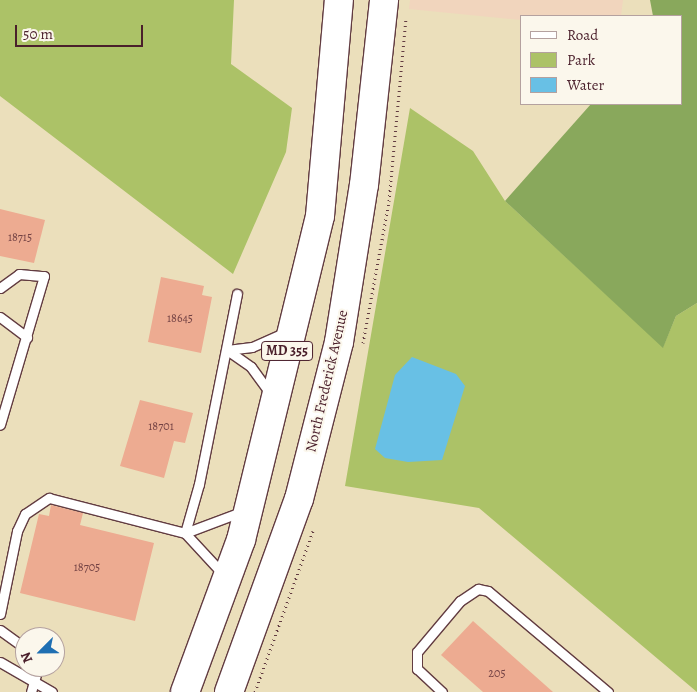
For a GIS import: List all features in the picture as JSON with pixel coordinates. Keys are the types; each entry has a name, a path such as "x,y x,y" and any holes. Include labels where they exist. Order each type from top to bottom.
{"main road":[{"name":"MD 355","path":"185,692 227,580 250,506 320,216 339,0"},
{"name":"North Frederick Avenue","path":"229,692 299,499 339,342 364,185 384,0"}],"lane":[{"path":"0,288 18,274 44,276 0,425"},
{"path":"185,532 227,350 237,294"},
{"path":"0,317 27,337"},
{"path":"227,350 252,347 293,327"},
{"path":"227,350 262,379 274,404"},
{"path":"0,614 17,531 25,514 49,498 185,532 215,560 227,580"},
{"path":"185,532 228,520 250,506"},
{"path":"442,692 417,669 417,652 460,601 478,589 488,592 608,692"},
{"path":"0,630 15,641"},
{"path":"0,662 52,692"},
{"path":"31,692 37,677"}],"shaded area":[{"path":"410,0 623,0 621,15 520,15 520,20 409,9"}],"green space":[{"path":"0,0 234,0 231,64 292,108 286,152 233,274 0,96"},
{"path":"650,0 697,0 697,303 676,316 663,348 505,201 590,105 682,105 682,15 653,15"},
{"path":"410,108 473,151 505,201 663,347 676,316 697,303 697,692 479,508 345,486"}],"water":[{"path":"412,357 456,374 465,386 442,460 408,462 385,458 375,449 395,375"}],"building":[{"path":"0,209 45,220 34,263 0,256"},
{"path":"161,277 204,286 202,295 212,297 201,353 148,342"},
{"path":"140,400 193,413 185,443 174,441 164,478 120,466"},
{"path":"51,505 83,513 80,525 154,543 135,621 20,593 39,514 49,516"},
{"path":"473,621 553,692 483,692 441,655"}]}
